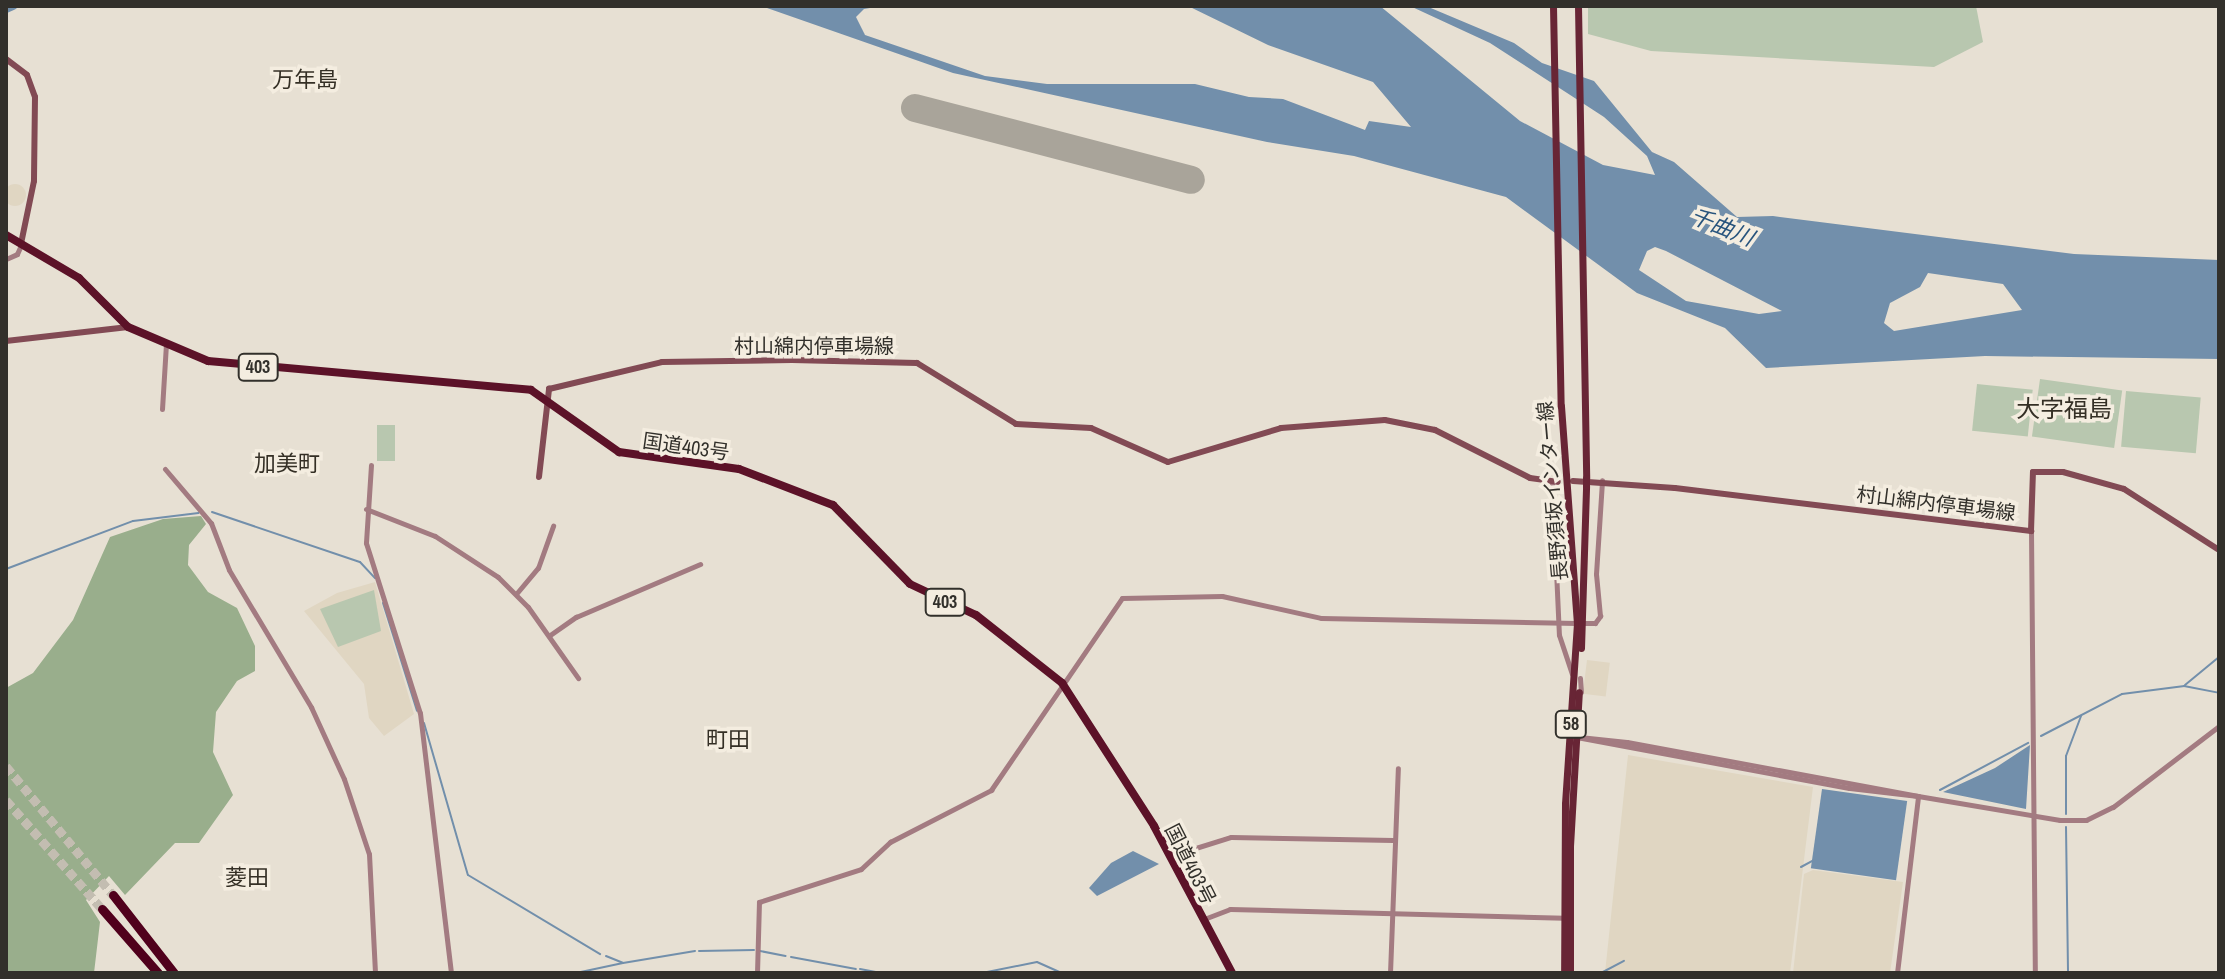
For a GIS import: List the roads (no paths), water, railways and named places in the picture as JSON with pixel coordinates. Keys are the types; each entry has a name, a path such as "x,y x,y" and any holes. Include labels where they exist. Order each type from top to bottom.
{"highway":[{"name":"国道403号","path":"6,235 79,278 128,327 225,364 511,388 547,398 619,452 739,469 833,505 910,584 976,615 1062,683 1170,856 1232,973"},
{"path":"113,895 174,973"},
{"path":"102,909 158,973"}],"main road":[{"name":"長野須坂インター線","path":"1553,6 1561,406 1580,623"},
{"name":"長野須坂インター線","path":"1564,973 1564,918 1586,482 1578,6"},
{"path":"6,59 27,75 35,97 34,181 21,244"},
{"path":"6,341 128,327"},
{"name":"村山綿内停車場線","path":"547,398 549,389 662,362 907,361 1016,424 1091,428 1157,460 1180,460 1281,428 1385,420 1435,430 1530,478 1555,482"},
{"path":"539,477 547,398"},
{"name":"村山綿内停車場線","path":"1573,481 1602,480 2031,531 2033,472 2063,472 2124,489 2219,550"},
{"name":"長野須坂インター線","path":"1570,973 1574,737"}],"street":[{"path":"6,259 17,254 21,244"},
{"path":"162,409 166,343"},
{"path":"371,465 366,509 368,554 420,713 451,973"},
{"path":"165,469 211,523 229,570 311,707 344,779 369,854 375,973"},
{"path":"757,973 759,902 861,869 890,842 981,798 995,785 1122,598 1131,595 1222,596 1321,618 1595,623 1600,616 1596,574 1602,480"},
{"path":"1555,482 1559,623 1577,680 1581,726 1594,736"},
{"path":"366,509 463,551 516,594 550,635 578,678"},
{"path":"516,594 538,568 553,526"},
{"path":"2031,531 2035,973"},
{"path":"550,635 576,617 700,564"},
{"path":"1574,737 2071,821 2104,813 2219,726"},
{"path":"1574,737 1594,736 1918,796"},
{"path":"1390,973 1398,768"},
{"path":"1897,973 1918,796"},
{"path":"1170,856 1231,837 1393,840"},
{"path":"1202,920 1230,909 1564,918"}],"water":[{"name":"千曲川","path":"761,6 882,6 864,9 856,17 865,35 985,76 1047,84 1195,84 1249,97 1283,99 1365,130 1369,121 1411,127 1373,82 1268,45 1188,6 1380,6 1520,121 1603,165 1655,175 1647,156 1604,117 1490,43 1410,6 1426,6 1514,43 1542,63 1594,81 1652,152 1674,162 1737,217 1773,216 2074,254 2219,260 2219,359 1985,356 1766,368 1725,328 1637,293 1506,197 1354,156 1267,142 953,73","holes":["1655,247 1666,251 1782,311 1759,314 1686,301 1639,270 1647,251","1928,273 2003,284 2022,310 1894,331 1884,323 1890,303 1920,287"]},
{"path":"2030,745 2026,809 1943,792 1995,768"},
{"path":"1822,789 1907,801 1896,880 1811,868"},
{"path":"1133,851 1159,864 1097,896 1089,888 1111,863"}],"waterway":[{"path":"6,9 13,6"},
{"path":"212,512 360,562 375,578"},
{"path":"6,569 133,521 199,513"},
{"path":"383,603 417,711"},
{"path":"2185,685 2219,657"},
{"path":"2041,736 2122,694 2184,686 2219,693"},
{"path":"2066,814 2066,756 2081,716"},
{"path":"424,723 468,875 600,954"},
{"path":"1940,790 2028,743"},
{"path":"2066,827 2068,973"},
{"path":"1801,867 1814,860"},
{"path":"699,951 754,950"},
{"path":"606,956 623,963 695,951"},
{"path":"760,951 786,956"},
{"path":"791,957 856,969"},
{"path":"1601,973 1624,961"},
{"path":"982,973 1037,962 1062,973"},
{"path":"576,973 623,963"},
{"path":"860,969 880,973"}],"tunnel":[{"path":"6,766 113,895"},
{"path":"6,800 102,909"}],"district":[{"name":"万年島","path":"305,80"},
{"name":"大字福島","path":"2064,409"},
{"name":"加美町","path":"287,464"},
{"name":"町田","path":"728,740"},
{"name":"菱田","path":"247,878"}]}
